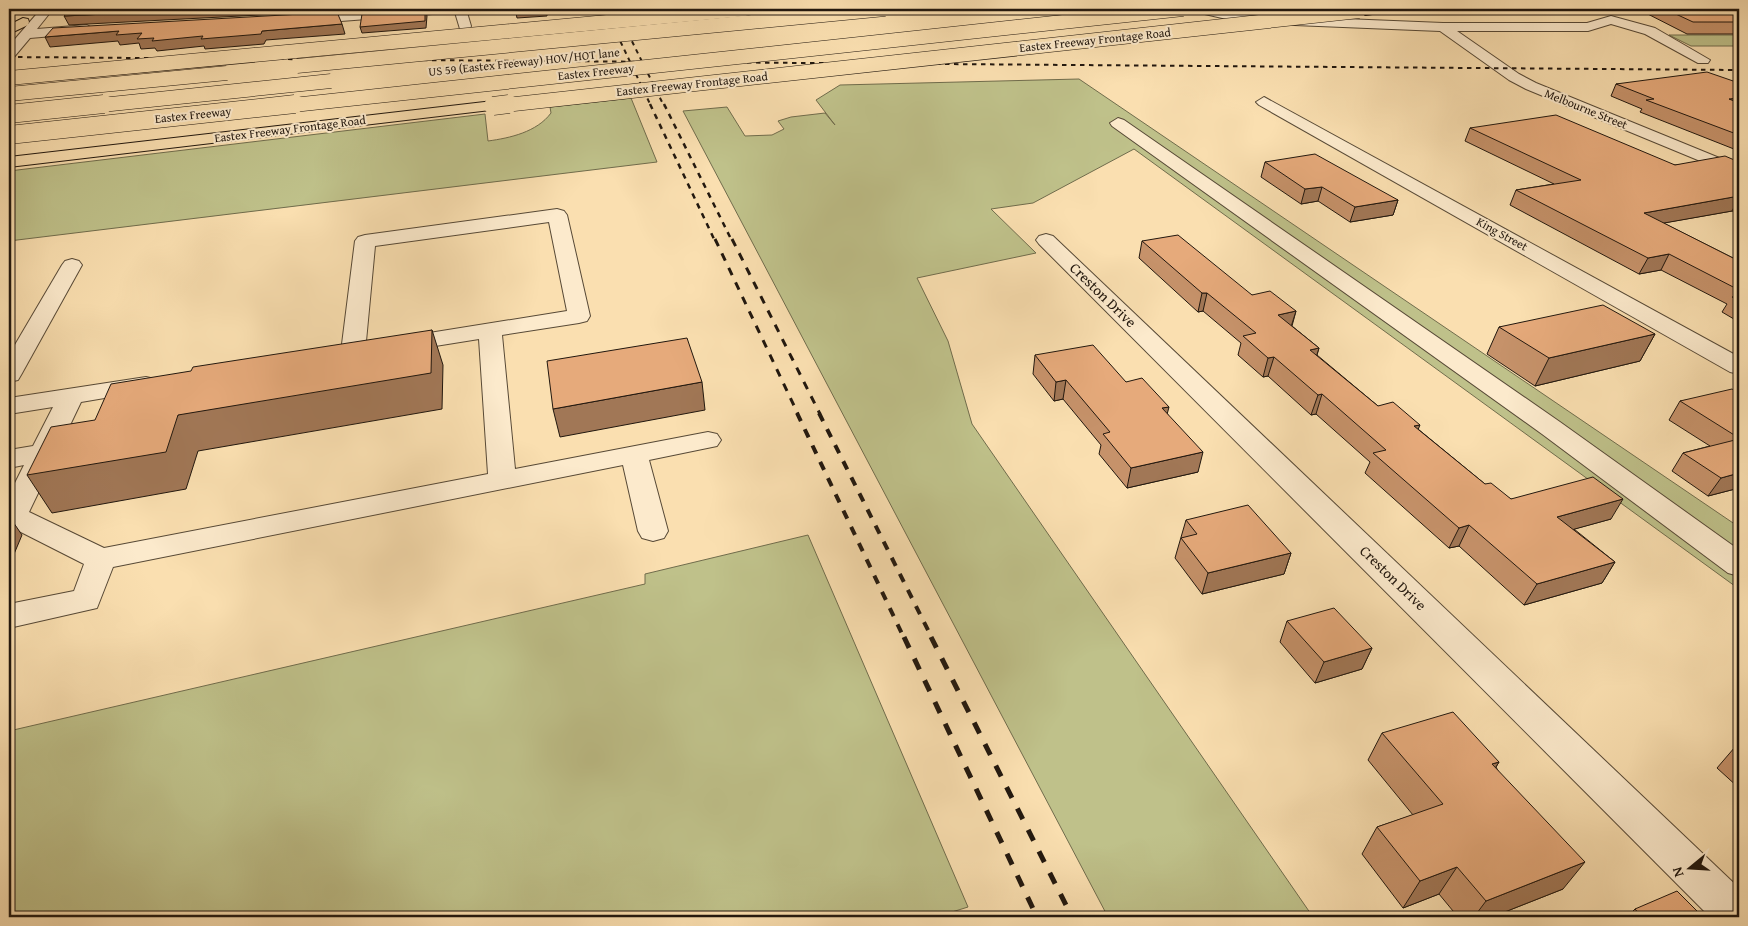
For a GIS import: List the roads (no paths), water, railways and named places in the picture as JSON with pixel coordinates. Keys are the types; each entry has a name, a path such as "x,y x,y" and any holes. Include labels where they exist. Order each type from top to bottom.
{"main road":[{"path":"9,78 745,9"},
{"path":"286,67 885,9"},
{"name":"Eastex Freeway","path":"9,136 1183,9"},
{"name":"Eastex Freeway Frontage Road","path":"9,164 37,159 493,106 1376,9"},
{"path":"9,30 24,28"},
{"path":"9,94 246,71"},
{"path":"9,114 347,80"}],"street":[{"path":"9,35 24,28 46,9"},
{"path":"286,21 445,9"},
{"path":"460,9 465,26"},
{"path":"1200,9 1244,19 1443,27 1588,27 1610,14 1650,31 1703,60"},
{"name":"Melbourne Street","path":"1443,27 1514,77 1531,86 1739,172"},
{"path":"24,28 99,28"},
{"path":"9,54 24,28"},
{"name":"King Street","path":"1264,102 1739,367"},
{"path":"1118,123 1535,417 1739,565"},
{"path":"557,215 580,316 490,330 343,353 365,241 557,215"},
{"name":"Creston Drive","path":"1046,240 1739,917"},
{"path":"9,375 17,347 72,265"},
{"path":"490,330 502,480"},
{"path":"9,406 168,381"},
{"path":"71,396 13,516 101,559 708,440"},
{"path":"9,459 79,447"},
{"path":"634,454 653,531"},
{"path":"9,616 86,600 101,559"}],"railway":[{"path":"605,9 630,62"},
{"path":"616,9 642,62"},
{"path":"9,57 630,62"},
{"path":"630,62 642,62"},
{"path":"630,62 651,106"},
{"path":"642,62 1739,70"},
{"path":"642,62 664,106"},
{"path":"650,104 715,241"},
{"path":"664,104 732,241"},
{"path":"715,239 798,414"},
{"path":"732,239 820,414"},
{"path":"797,413 904,638"},
{"path":"819,413 932,638"},
{"path":"904,637 1037,917"},
{"path":"931,637 1072,917"}]}
